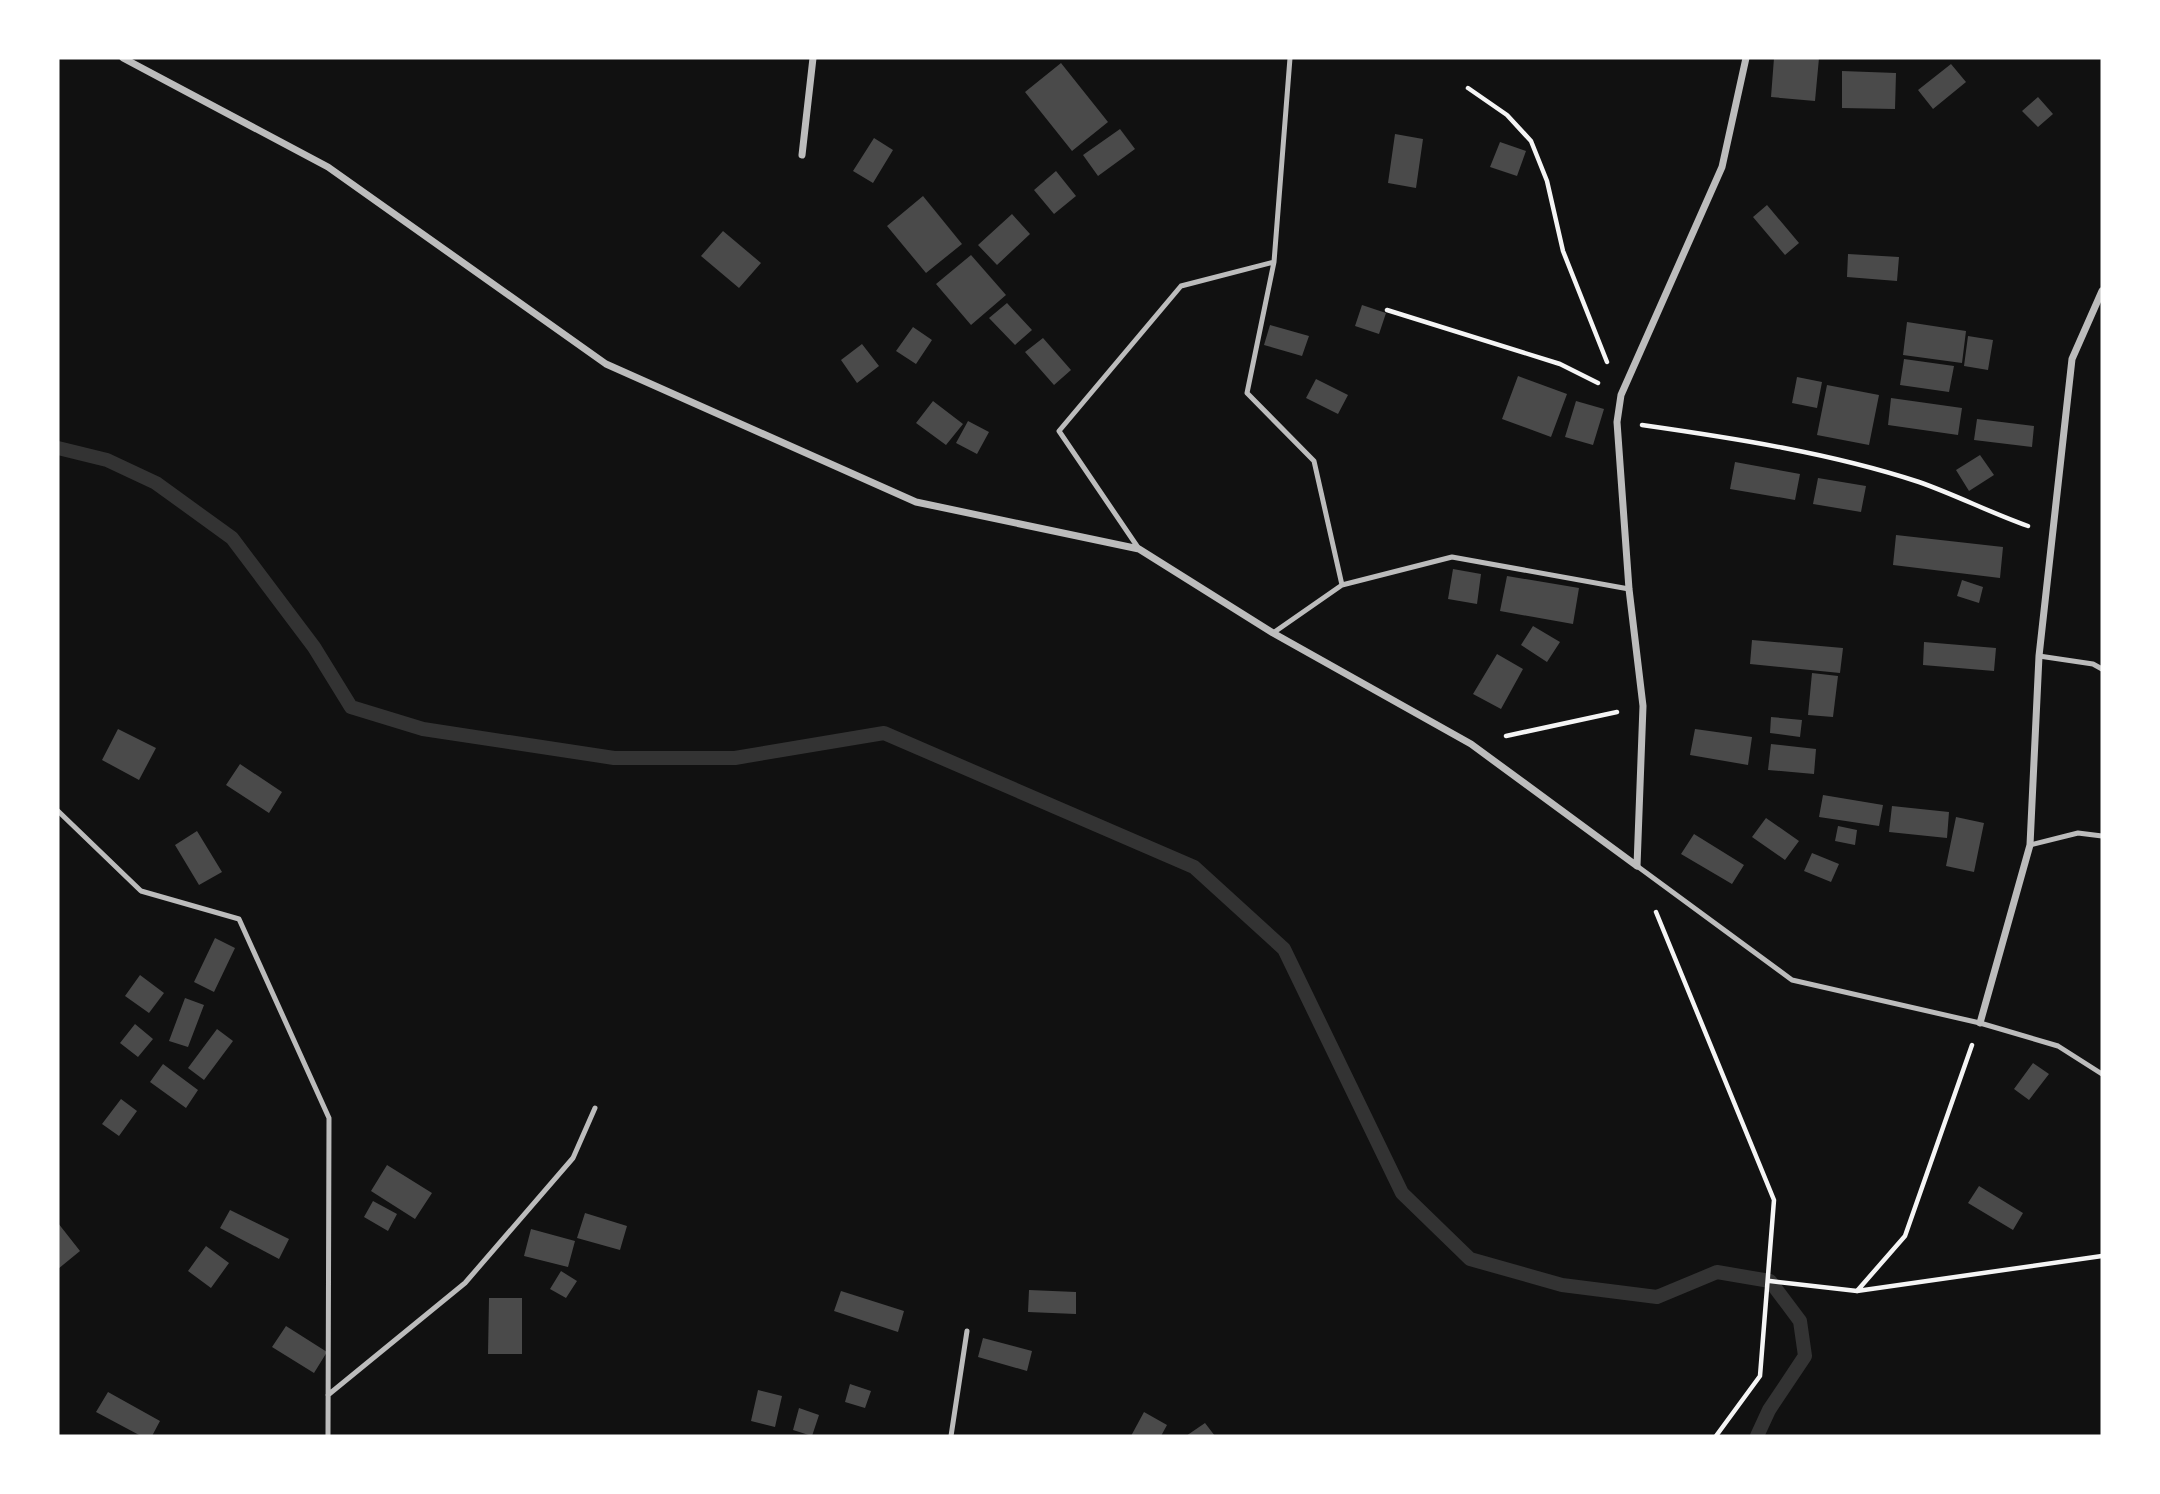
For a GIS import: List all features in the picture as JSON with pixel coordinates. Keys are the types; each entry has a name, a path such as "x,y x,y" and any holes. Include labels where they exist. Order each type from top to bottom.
{"street":[{"path":"122,58 328,167 606,364 916,502 1139,550 1273,633 1471,744 1637,866"},
{"path":"802,155 813,58"},
{"path":"1637,866 1643,706 1629,589 1617,422 1621,395 1722,167 1746,58"},
{"path":"1980,1024 2030,845 2039,656 2072,359 2102,291"}],"lane":[{"path":"1290,58 1274,262 1247,393 1314,461 1342,586"},
{"path":"1139,550 1059,431 1181,286 1274,262"},
{"path":"1273,633 1342,586 1452,557 1629,589"},
{"path":"2039,656 2094,664 2102,669"},
{"path":"58,811 141,891 239,919 330,1118 328,1436"},
{"path":"2030,845 2078,833 2102,836"},
{"path":"1637,866 1792,980 1980,1024 2058,1046 2102,1073"},
{"path":"328,1395 465,1283 573,1158 595,1108"},
{"path":"951,1436 967,1331"}],"path":[{"path":"1468,88 1507,115 1531,141 1547,181 1563,251 1584,311 1621,395"},
{"path":"1387,310 1560,364 1621,395"},
{"path":"1617,422 1765,445 1872,469 1920,483 2054,535"},
{"path":"1471,744 1643,706"},
{"path":"1637,866 1774,1200 1770,1281 1760,1376 1716,1436"},
{"path":"1857,1291 1905,1236 1980,1024"},
{"path":"1770,1281 1857,1291 2102,1256"}],"building":[{"path":"1774,58 1819,58 1815,101 1771,97"},
{"path":"1061,63 1108,122 1072,151 1025,92"},
{"path":"1951,64 1966,82 1933,109 1918,90"},
{"path":"1842,71 1896,73 1895,109 1842,108"},
{"path":"2038,97 2053,114 2038,127 2022,111"},
{"path":"1120,129 1135,149 1098,176 1083,155"},
{"path":"1395,134 1423,139 1416,188 1388,183"},
{"path":"874,138 893,150 873,183 853,171"},
{"path":"1500,142 1526,151 1517,176 1490,167"},
{"path":"1056,171 1076,196 1054,214 1034,190"},
{"path":"923,196 962,244 926,273 887,226"},
{"path":"1767,205 1799,243 1785,255 1753,217"},
{"path":"1012,214 1030,234 997,265 978,245"},
{"path":"723,231 761,263 739,288 701,256"},
{"path":"1848,254 1899,257 1897,281 1847,277"},
{"path":"971,255 1006,295 971,325 936,284"},
{"path":"1007,303 1032,330 1015,345 989,318"},
{"path":"1362,305 1386,313 1379,334 1355,326"},
{"path":"1907,322 1966,331 1962,363 1903,355"},
{"path":"1270,325 1309,336 1302,356 1264,345"},
{"path":"913,327 932,340 916,364 896,351"},
{"path":"1968,336 1993,340 1988,370 1964,366"},
{"path":"1043,338 1071,370 1054,385 1025,352"},
{"path":"862,344 879,366 857,383 841,360"},
{"path":"1904,359 1954,366 1949,392 1900,385"},
{"path":"1518,376 1567,394 1551,437 1502,419"},
{"path":"1797,377 1822,382 1817,408 1792,403"},
{"path":"1316,379 1348,395 1338,414 1306,398"},
{"path":"1827,385 1879,395 1869,445 1817,435"},
{"path":"1891,398 1962,408 1958,435 1888,425"},
{"path":"933,401 963,424 946,445 916,423"},
{"path":"1576,401 1604,409 1593,445 1565,437"},
{"path":"1977,419 2034,426 2032,447 1974,440"},
{"path":"968,421 989,432 977,454 956,443"},
{"path":"1980,455 1994,475 1969,491 1956,470"},
{"path":"1735,462 1800,474 1795,500 1730,489"},
{"path":"1818,478 1866,486 1861,512 1813,504"},
{"path":"1896,535 2003,547 2000,578 1893,565"},
{"path":"1453,569 1481,574 1477,604 1448,599"},
{"path":"1507,576 1579,588 1573,624 1500,611"},
{"path":"1962,580 1983,587 1979,603 1957,596"},
{"path":"1533,626 1560,642 1547,662 1521,645"},
{"path":"1752,640 1843,648 1840,673 1750,664"},
{"path":"1924,642 1996,648 1994,671 1923,665"},
{"path":"1497,654 1523,669 1501,709 1473,694"},
{"path":"1812,673 1838,676 1833,717 1808,715"},
{"path":"1771,717 1802,720 1800,737 1770,733"},
{"path":"118,729 156,748 139,780 102,760"},
{"path":"1695,729 1752,737 1748,765 1690,755"},
{"path":"1771,744 1816,749 1814,774 1768,770"},
{"path":"240,764 282,792 269,813 226,785"},
{"path":"1823,795 1883,805 1879,826 1819,817"},
{"path":"1892,806 1949,812 1947,838 1889,832"},
{"path":"1956,817 1984,823 1974,872 1946,866"},
{"path":"1766,818 1799,841 1785,860 1752,837"},
{"path":"1838,826 1857,830 1855,845 1835,841"},
{"path":"197,831 222,872 199,885 175,845"},
{"path":"1694,834 1744,865 1732,884 1681,854"},
{"path":"1812,853 1839,864 1831,882 1804,871"},
{"path":"215,938 235,948 214,992 194,982"},
{"path":"140,975 164,993 149,1013 125,996"},
{"path":"185,998 204,1005 188,1047 169,1041"},
{"path":"135,1024 153,1039 138,1057 120,1043"},
{"path":"217,1029 233,1041 204,1080 188,1068"},
{"path":"2033,1063 2049,1074 2029,1100 2014,1089"},
{"path":"163,1064 198,1090 186,1108 150,1082"},
{"path":"121,1099 137,1111 119,1136 102,1124"},
{"path":"387,1165 432,1193 415,1219 371,1191"},
{"path":"1979,1186 2023,1213 2013,1230 1968,1203"},
{"path":"373,1201 397,1214 388,1231 364,1217"},
{"path":"230,1210 289,1239 279,1259 220,1228"},
{"path":"585,1213 627,1226 620,1250 577,1238"},
{"path":"58,1223 80,1251 58,1269"},
{"path":"531,1229 575,1241 568,1267 524,1256"},
{"path":"206,1246 229,1263 211,1288 188,1271"},
{"path":"561,1271 577,1281 566,1298 550,1289"},
{"path":"1029,1290 1076,1292 1076,1314 1028,1312"},
{"path":"841,1291 904,1311 898,1332 834,1311"},
{"path":"489,1298 522,1298 522,1354 488,1354"},
{"path":"286,1326 327,1352 314,1373 272,1347"},
{"path":"983,1338 1032,1351 1027,1371 978,1357"},
{"path":"850,1384 871,1391 865,1408 845,1402"},
{"path":"758,1390 782,1396 775,1427 751,1421"},
{"path":"108,1392 160,1421 152,1436 141,1436 96,1412"},
{"path":"799,1408 819,1415 812,1436 793,1430"},
{"path":"1144,1412 1167,1425 1161,1436 1131,1436"},
{"path":"1205,1423 1215,1436 1186,1436"}],"waterway":[{"path":"58,448 107,460 156,483 232,538 314,647 351,707 423,729 614,758 735,758 884,733 1194,867 1284,949 1402,1193 1470,1259 1562,1285 1657,1297 1717,1272 1770,1281 1800,1321 1805,1356 1769,1410 1757,1436"}]}
